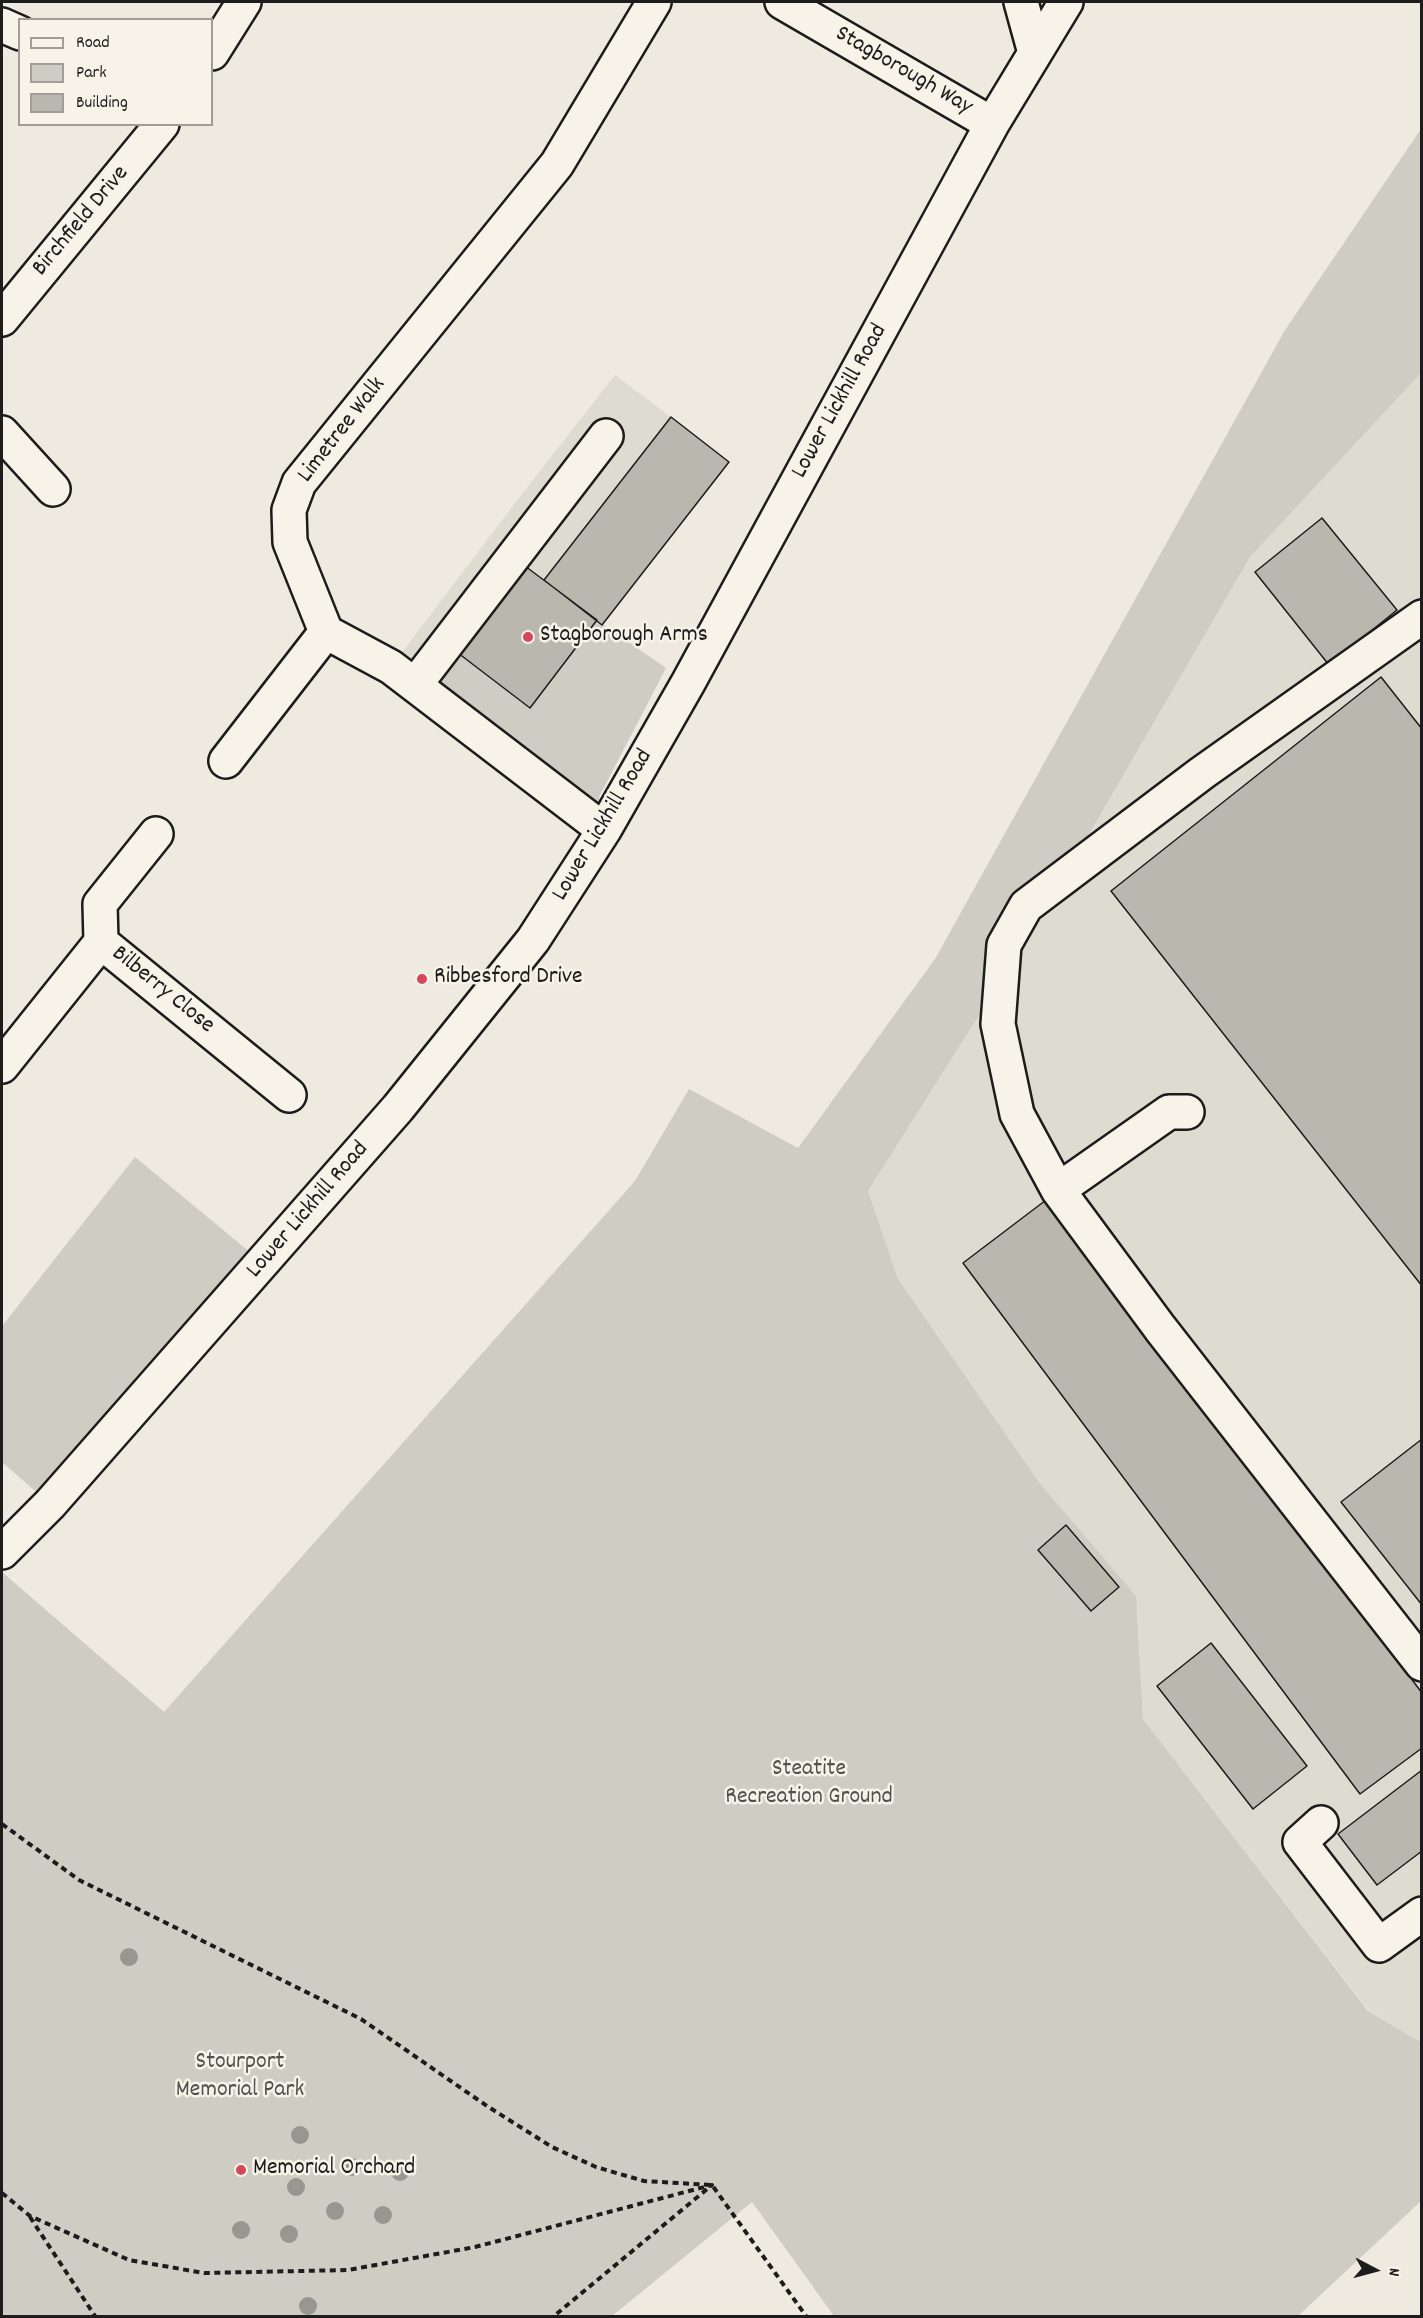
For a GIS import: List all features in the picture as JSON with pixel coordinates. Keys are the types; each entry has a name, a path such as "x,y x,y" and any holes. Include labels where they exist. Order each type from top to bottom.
{"street":[{"path":"213,51 244,2"},
{"name":"Limetree Walk","path":"326,632 290,542 288,510 299,483 557,164 654,2"},
{"name":"Stagborough Way","path":"782,2 992,124"},
{"path":"1022,2 1035,53"},
{"name":"Lower Lickhill Road","path":"2,1552 50,1504 398,1108 533,940 604,830 688,682 992,124 1066,2"},
{"path":"2,25 18,32"},
{"name":"Birchfield Drive","path":"2,319 160,126"},
{"path":"2,433 53,489"},
{"path":"415,685 606,436"},
{"path":"1422,617 1202,773 1026,906 1004,945 998,1024 1017,1114 1058,1190 1160,1328 1422,1664"},
{"path":"225,760 326,632 391,667 604,830"},
{"path":"101,942 100,904 156,834"},
{"name":"Bilberry Close","path":"2,1066 101,942 289,1095"},
{"path":"1058,1190 1169,1112 1187,1112"},
{"path":"1321,1823 1300,1842 1379,1944 1422,1914"}],"path":[{"path":"2,1824 79,1880 361,2019 487,2106 552,2147 596,2167 644,2181 712,2186 806,2316"},
{"path":"2,2193 30,2216 129,2260 204,2273 348,2270 476,2247 712,2186"},
{"path":"554,2316 712,2186"},
{"path":"30,2216 96,2316"}],"shaded area":[{"path":"1421,373 1421,2042 1369,2011 1143,1719 1137,1607 1041,1485 898,1279 868,1191 1038,922 1250,557"},
{"path":"615,375 671,417 544,580 526,566 428,694 391,667"}],"green space":[{"path":"1421,129 1421,373 1250,557 1038,922 868,1191 898,1279 1041,1485 1136,1596 1143,1719 1368,2011 1421,2042 1421,2201 1298,2316 834,2316 752,2202 612,2316 2,2316 2,1572 164,1712 635,1181 689,1089 798,1148 935,959 1285,330"},
{"path":"597,620 666,668 599,797 604,830 428,694 458,653 530,708"},
{"path":"135,1157 263,1263 50,1504 2,1462 2,1326"}],"building":[{"path":"671,417 729,462 602,625 544,580"},
{"path":"1322,518 1397,610 1329,665 1255,572"},
{"name":"Stagborough Arms","path":"525,566 597,620 530,708 458,653"},
{"path":"1381,677 1422,729 1422,1286 1111,891"},
{"path":"1050,1197 1422,1693 1422,1748 1360,1794 963,1263"},
{"path":"1422,1439 1422,1605 1341,1502"},
{"path":"1066,1525 1119,1587 1091,1611 1038,1550"},
{"path":"1211,1643 1307,1766 1253,1809 1157,1686"},
{"path":"1422,1770 1422,1851 1377,1885 1338,1834"}],"place":[{"name":"Stagborough Arms","path":"528,637"},
{"name":"Ribbesford Drive","path":"422,979"},
{"name":"Memorial Orchard","path":"241,2170"}],"park label":[{"name":"Steatite Recreation Ground","path":"809,1785"},
{"name":"Stourport Memorial Park","path":"240,2078"}]}
